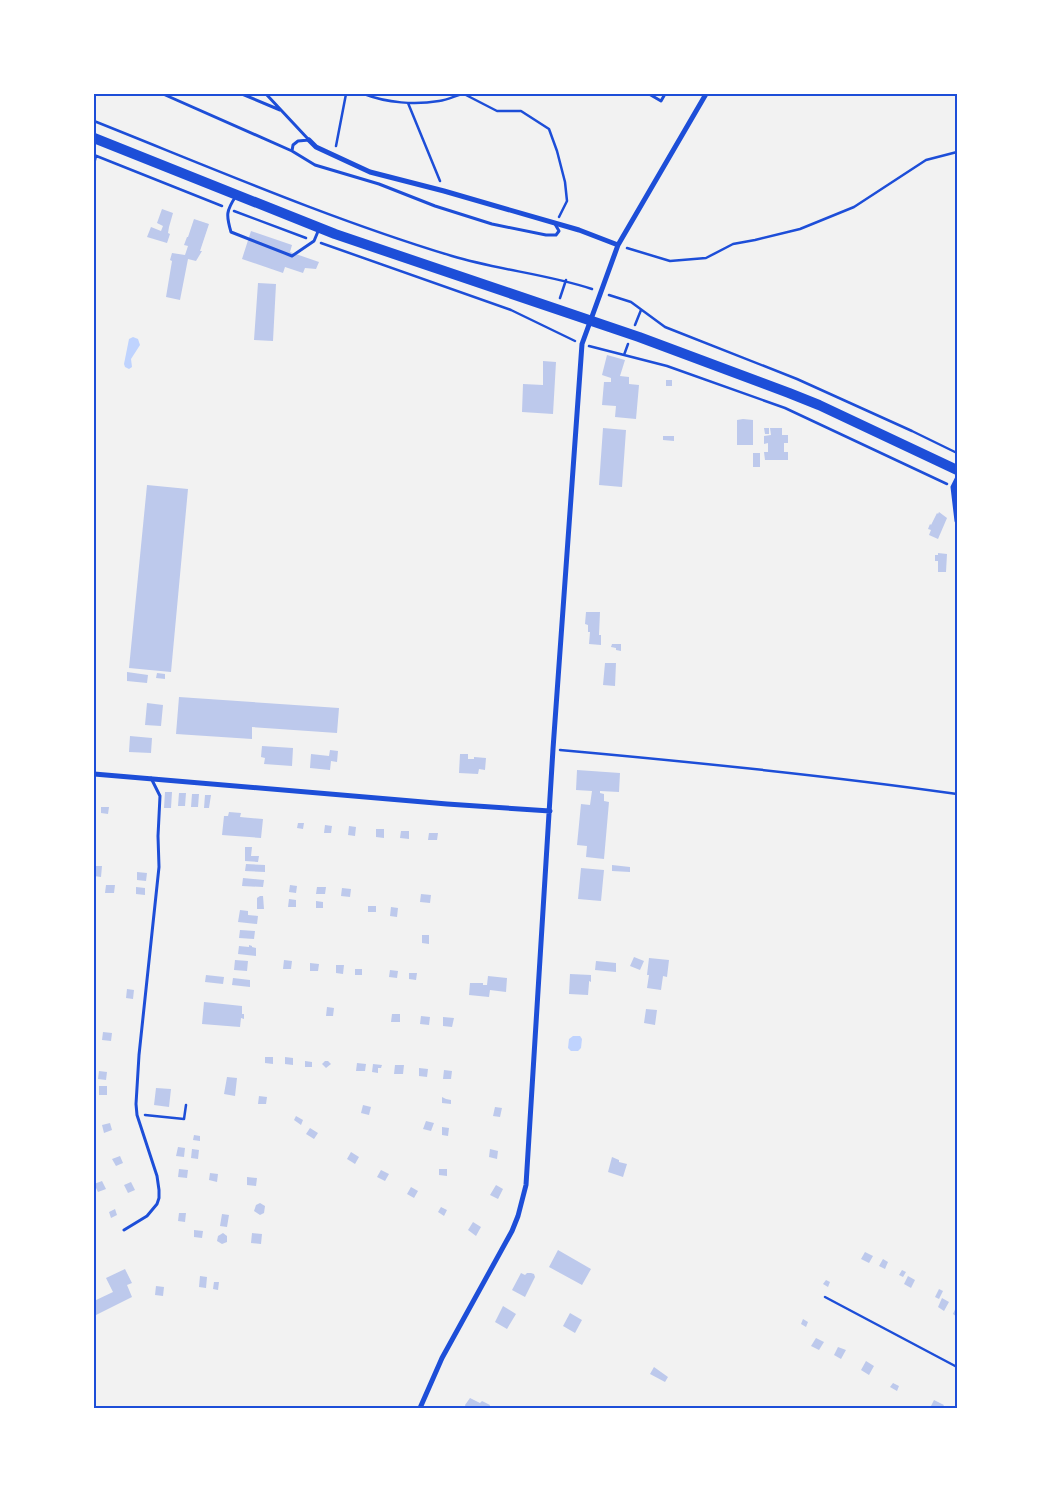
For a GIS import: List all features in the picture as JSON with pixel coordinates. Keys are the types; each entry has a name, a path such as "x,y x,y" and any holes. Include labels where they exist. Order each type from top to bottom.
{"main road":[{"path":"94,138 320,228 639,337 796,396 957,470"}],"street":[{"path":"420,1408 446,1350 512,1231 523,1201 526,1185 553,749 582,344 618,245 706,94"},
{"path":"309,140 316,147 370,172 579,230 618,245"},
{"path":"957,479 954,487 957,521"},
{"path":"94,774 550,811"}],"lane":[{"path":"163,94 292,151 315,165 379,184 436,206 492,224 546,235 556,235 559,231 555,224"},
{"path":"242,94 282,112"},
{"path":"266,94 309,140"},
{"path":"649,94 661,101 665,94"},
{"path":"292,151 293,145 298,140 309,140"},
{"path":"236,196 228,208 231,232 292,256 314,241 320,228"},
{"path":"124,1230 147,1216 153,1210 159,1198 157,1176 137,1114 136,1095 159,867 160,796 151,778"}],"path":[{"path":"334,156 346,94"},
{"path":"364,94 374,98 408,103 440,101 463,94 497,111 521,111 549,129 565,182 567,201 555,224"},
{"path":"408,103 444,191"},
{"path":"94,121 288,198 403,240 486,265 566,280 631,302 665,327 797,379 912,431 957,454"},
{"path":"618,245 670,261 706,258 732,244 800,229 854,207 926,160 957,152"},
{"path":"546,326 582,344 667,366 785,408 954,487"},
{"path":"553,749 723,765 957,794"},
{"path":"137,1114 184,1119 186,1105"},
{"path":"824,1297 957,1367"}],"water":[{"path":"133,337 138,339 140,345 131,359 132,367 129,369 124,364 129,339"},
{"path":"573,1036 580,1036 582,1039 581,1048 578,1051 571,1051 568,1048 569,1039"}],"building":[{"path":"162,209 173,213 167,243 147,237 151,227 161,231 163,226 157,223"},
{"path":"194,219 209,224 200,251 202,251 196,261 188,259 180,300 166,297 172,253 185,255 188,246 184,245"},
{"path":"251,231 292,245 290,252 319,262 316,269 305,268 303,273 285,267 283,273 242,259"},
{"path":"258,283 276,284 273,341 254,340"},
{"path":"607,355 625,360 620,376 629,377 629,384 639,385 636,419 615,417 616,406 602,405 604,382 611,382 611,378 602,375"},
{"path":"543,361 556,362 553,414 522,412 523,384 543,385"},
{"path":"666,380 672,380 672,386 666,386"},
{"path":"737,420 753,420 753,445 737,445"},
{"path":"603,428 626,430 622,487 599,485"},
{"path":"764,428 769,428 769,434 765,434"},
{"path":"770,428 782,428 782,435 788,435 788,443 784,443 784,452 788,452 788,460 765,460 764,452 768,452 768,443 764,444 764,436 771,435"},
{"path":"663,436 674,436 674,441 663,440"},
{"path":"753,453 760,453 760,467 753,467"},
{"path":"147,485 188,489 171,672 129,668"},
{"path":"939,512 947,518 938,539 929,535 931,530 928,529"},
{"path":"938,553 947,554 946,572 938,572 938,561 935,561 935,555 938,555"},
{"path":"586,612 600,612 599,635 601,635 601,645 589,644 590,632 588,632 588,625 585,624"},
{"path":"612,644 621,644 621,651 611,647"},
{"path":"605,663 616,663 615,686 603,685"},
{"path":"127,672 148,675 147,683 127,681"},
{"path":"157,673 165,674 165,679 156,678"},
{"path":"179,697 339,708 337,733 252,727 252,739 176,734"},
{"path":"147,703 163,705 161,726 145,725"},
{"path":"130,736 152,738 151,753 129,752"},
{"path":"262,746 293,748 292,766 264,764 265,758 261,757"},
{"path":"330,750 338,751 337,762 331,761 330,770 310,768 311,754 329,756"},
{"path":"460,754 468,754 468,759 474,759 474,757 486,758 485,770 479,769 478,774 459,773"},
{"path":"577,770 620,773 619,792 600,791 600,793 604,794 604,801 609,802 604,859 586,857 587,846 577,845 581,804 590,805 592,791 576,790"},
{"path":"165,792 172,792 171,808 164,808"},
{"path":"179,793 186,793 185,806 178,806"},
{"path":"192,794 199,794 198,807 191,807"},
{"path":"205,795 211,795 209,808 204,808"},
{"path":"101,807 109,807 108,814 101,813"},
{"path":"229,812 241,813 240,817 263,819 261,838 222,835 224,816 228,816"},
{"path":"298,823 304,823 303,829 297,828"},
{"path":"325,825 332,826 331,833 324,833"},
{"path":"349,826 356,827 355,836 348,835"},
{"path":"376,829 384,829 384,838 376,837"},
{"path":"401,831 409,831 409,839 400,838"},
{"path":"429,833 438,833 437,840 428,840"},
{"path":"245,847 252,847 251,856 259,856 258,862 245,861"},
{"path":"246,864 265,865 265,872 245,871"},
{"path":"612,865 630,867 630,872 612,871"},
{"path":"94,866 102,866 101,877 94,876"},
{"path":"581,868 604,870 601,901 578,899"},
{"path":"137,872 147,873 146,881 137,880"},
{"path":"243,878 264,880 263,887 242,886"},
{"path":"106,885 115,885 114,893 105,893"},
{"path":"290,885 297,886 296,893 289,892"},
{"path":"136,887 145,888 145,895 136,894"},
{"path":"317,887 326,887 325,894 316,894"},
{"path":"342,888 351,889 350,897 341,896"},
{"path":"421,894 431,895 430,903 420,902"},
{"path":"263,896 264,909 257,909 257,898"},
{"path":"289,899 296,900 296,907 288,907"},
{"path":"316,901 323,902 323,908 316,908"},
{"path":"368,906 376,906 376,912 368,912"},
{"path":"391,907 398,908 397,917 390,916"},
{"path":"240,910 248,911 248,915 258,916 257,924 238,922"},
{"path":"240,930 255,931 254,939 239,938"},
{"path":"422,935 429,935 429,944 422,943"},
{"path":"249,945 256,948 256,956 238,954 239,946 249,947"},
{"path":"634,957 644,961 640,970 630,966"},
{"path":"649,958 669,960 667,977 663,976 661,990 647,988"},
{"path":"235,960 248,961 247,971 234,970"},
{"path":"284,960 292,961 291,969 283,969"},
{"path":"596,961 616,963 616,972 595,970"},
{"path":"310,963 319,964 318,971 310,971"},
{"path":"336,965 344,965 343,974 336,973"},
{"path":"355,969 362,969 362,975 355,975"},
{"path":"390,970 398,971 397,978 389,977"},
{"path":"409,973 417,973 416,980 409,979"},
{"path":"570,974 591,975 588,995 569,994"},
{"path":"206,975 224,977 223,984 205,982"},
{"path":"488,976 507,978 506,992 490,990 489,997 469,995 470,983 483,983 483,985 487,985"},
{"path":"233,978 250,980 250,987 232,985"},
{"path":"127,989 134,990 133,999 126,998"},
{"path":"204,1002 242,1006 244,1019 241,1018 240,1027 202,1024"},
{"path":"327,1007 334,1008 333,1016 326,1016"},
{"path":"646,1009 657,1010 655,1025 644,1023"},
{"path":"392,1014 400,1014 400,1022 391,1022"},
{"path":"421,1016 430,1017 429,1025 420,1024"},
{"path":"443,1017 454,1018 452,1027 443,1026"},
{"path":"103,1032 112,1033 111,1041 102,1040"},
{"path":"265,1057 273,1057 273,1064 265,1063"},
{"path":"285,1057 293,1058 293,1065 285,1064"},
{"path":"305,1061 312,1062 312,1067 305,1067"},
{"path":"325,1061 331,1064 326,1068 322,1064"},
{"path":"357,1063 366,1064 365,1071 356,1071"},
{"path":"373,1064 382,1065 381,1068 378,1068 378,1073 372,1072"},
{"path":"395,1065 404,1065 403,1074 394,1074"},
{"path":"419,1068 428,1069 427,1077 419,1076"},
{"path":"444,1070 452,1071 451,1079 443,1079"},
{"path":"99,1071 107,1072 106,1080 98,1079"},
{"path":"227,1077 237,1078 235,1096 224,1094"},
{"path":"99,1086 107,1086 107,1095 99,1095"},
{"path":"156,1088 171,1089 169,1107 154,1105"},
{"path":"259,1096 267,1097 266,1104 258,1104"},
{"path":"442,1097 451,1100 451,1104 442,1103"},
{"path":"363,1105 371,1107 369,1115 361,1113"},
{"path":"495,1107 502,1108 500,1117 493,1116"},
{"path":"296,1116 303,1120 301,1125 294,1120"},
{"path":"426,1121 434,1123 431,1131 423,1129"},
{"path":"110,1123 112,1130 104,1133 102,1125"},
{"path":"442,1127 449,1128 448,1136 442,1135"},
{"path":"310,1128 318,1133 314,1139 306,1134"},
{"path":"194,1135 200,1136 200,1141 193,1140"},
{"path":"178,1147 185,1148 184,1157 176,1156"},
{"path":"192,1149 199,1150 198,1159 191,1158"},
{"path":"490,1149 498,1151 497,1159 489,1157"},
{"path":"351,1152 359,1157 355,1164 347,1159"},
{"path":"120,1156 123,1163 116,1166 112,1159"},
{"path":"612,1157 619,1160 619,1162 627,1164 623,1177 608,1172"},
{"path":"179,1169 188,1170 187,1178 178,1177"},
{"path":"439,1169 447,1169 447,1176 439,1175"},
{"path":"381,1170 389,1174 385,1181 377,1177"},
{"path":"210,1173 218,1174 217,1182 209,1180"},
{"path":"247,1177 257,1178 256,1186 247,1185"},
{"path":"102,1181 106,1189 98,1192 94,1184"},
{"path":"131,1182 135,1190 128,1193 124,1185"},
{"path":"496,1185 503,1189 498,1199 490,1195"},
{"path":"411,1187 418,1191 414,1198 407,1194"},
{"path":"260,1203 265,1206 264,1213 260,1215 254,1211 256,1205"},
{"path":"441,1207 447,1210 444,1216 438,1212"},
{"path":"115,1209 117,1215 111,1218 109,1212"},
{"path":"179,1213 186,1213 185,1222 178,1221"},
{"path":"222,1214 229,1215 227,1227 220,1226"},
{"path":"473,1222 481,1227 476,1236 468,1230"},
{"path":"194,1230 203,1231 202,1238 194,1237"},
{"path":"223,1233 227,1236 227,1242 222,1244 217,1241 218,1236"},
{"path":"252,1233 262,1234 261,1244 251,1243"},
{"path":"558,1250 591,1269 582,1285 549,1267"},
{"path":"865,1252 873,1256 869,1263 861,1259"},
{"path":"883,1259 888,1262 885,1269 879,1266"},
{"path":"125,1269 132,1283 127,1285 132,1297 94,1316 94,1301 113,1292 106,1278"},
{"path":"902,1270 906,1272 903,1277 899,1275"},
{"path":"521,1273 525,1275 531,1273 535,1277 525,1297 512,1290"},
{"path":"200,1276 207,1277 206,1288 199,1287"},
{"path":"908,1276 915,1280 911,1288 904,1284"},
{"path":"826,1280 830,1282 828,1287 823,1284"},
{"path":"214,1282 219,1282 218,1290 213,1289"},
{"path":"156,1286 164,1287 163,1296 155,1295"},
{"path":"939,1289 943,1291 939,1299 935,1297"},
{"path":"942,1298 949,1302 944,1311 938,1307"},
{"path":"957,1305 957,1317 953,1314"},
{"path":"503,1306 516,1314 507,1329 495,1322"},
{"path":"570,1313 582,1320 575,1333 563,1326"},
{"path":"803,1319 808,1322 806,1327 801,1324"},
{"path":"816,1338 824,1342 819,1350 811,1346"},
{"path":"838,1347 846,1350 841,1359 834,1355"},
{"path":"866,1361 874,1366 869,1375 861,1370"},
{"path":"654,1367 668,1377 665,1382 650,1374"},
{"path":"893,1383 899,1386 897,1391 890,1387"},
{"path":"470,1398 490,1405 489,1408 466,1408 465,1405"},
{"path":"934,1400 944,1405 942,1408 930,1408"}]}
